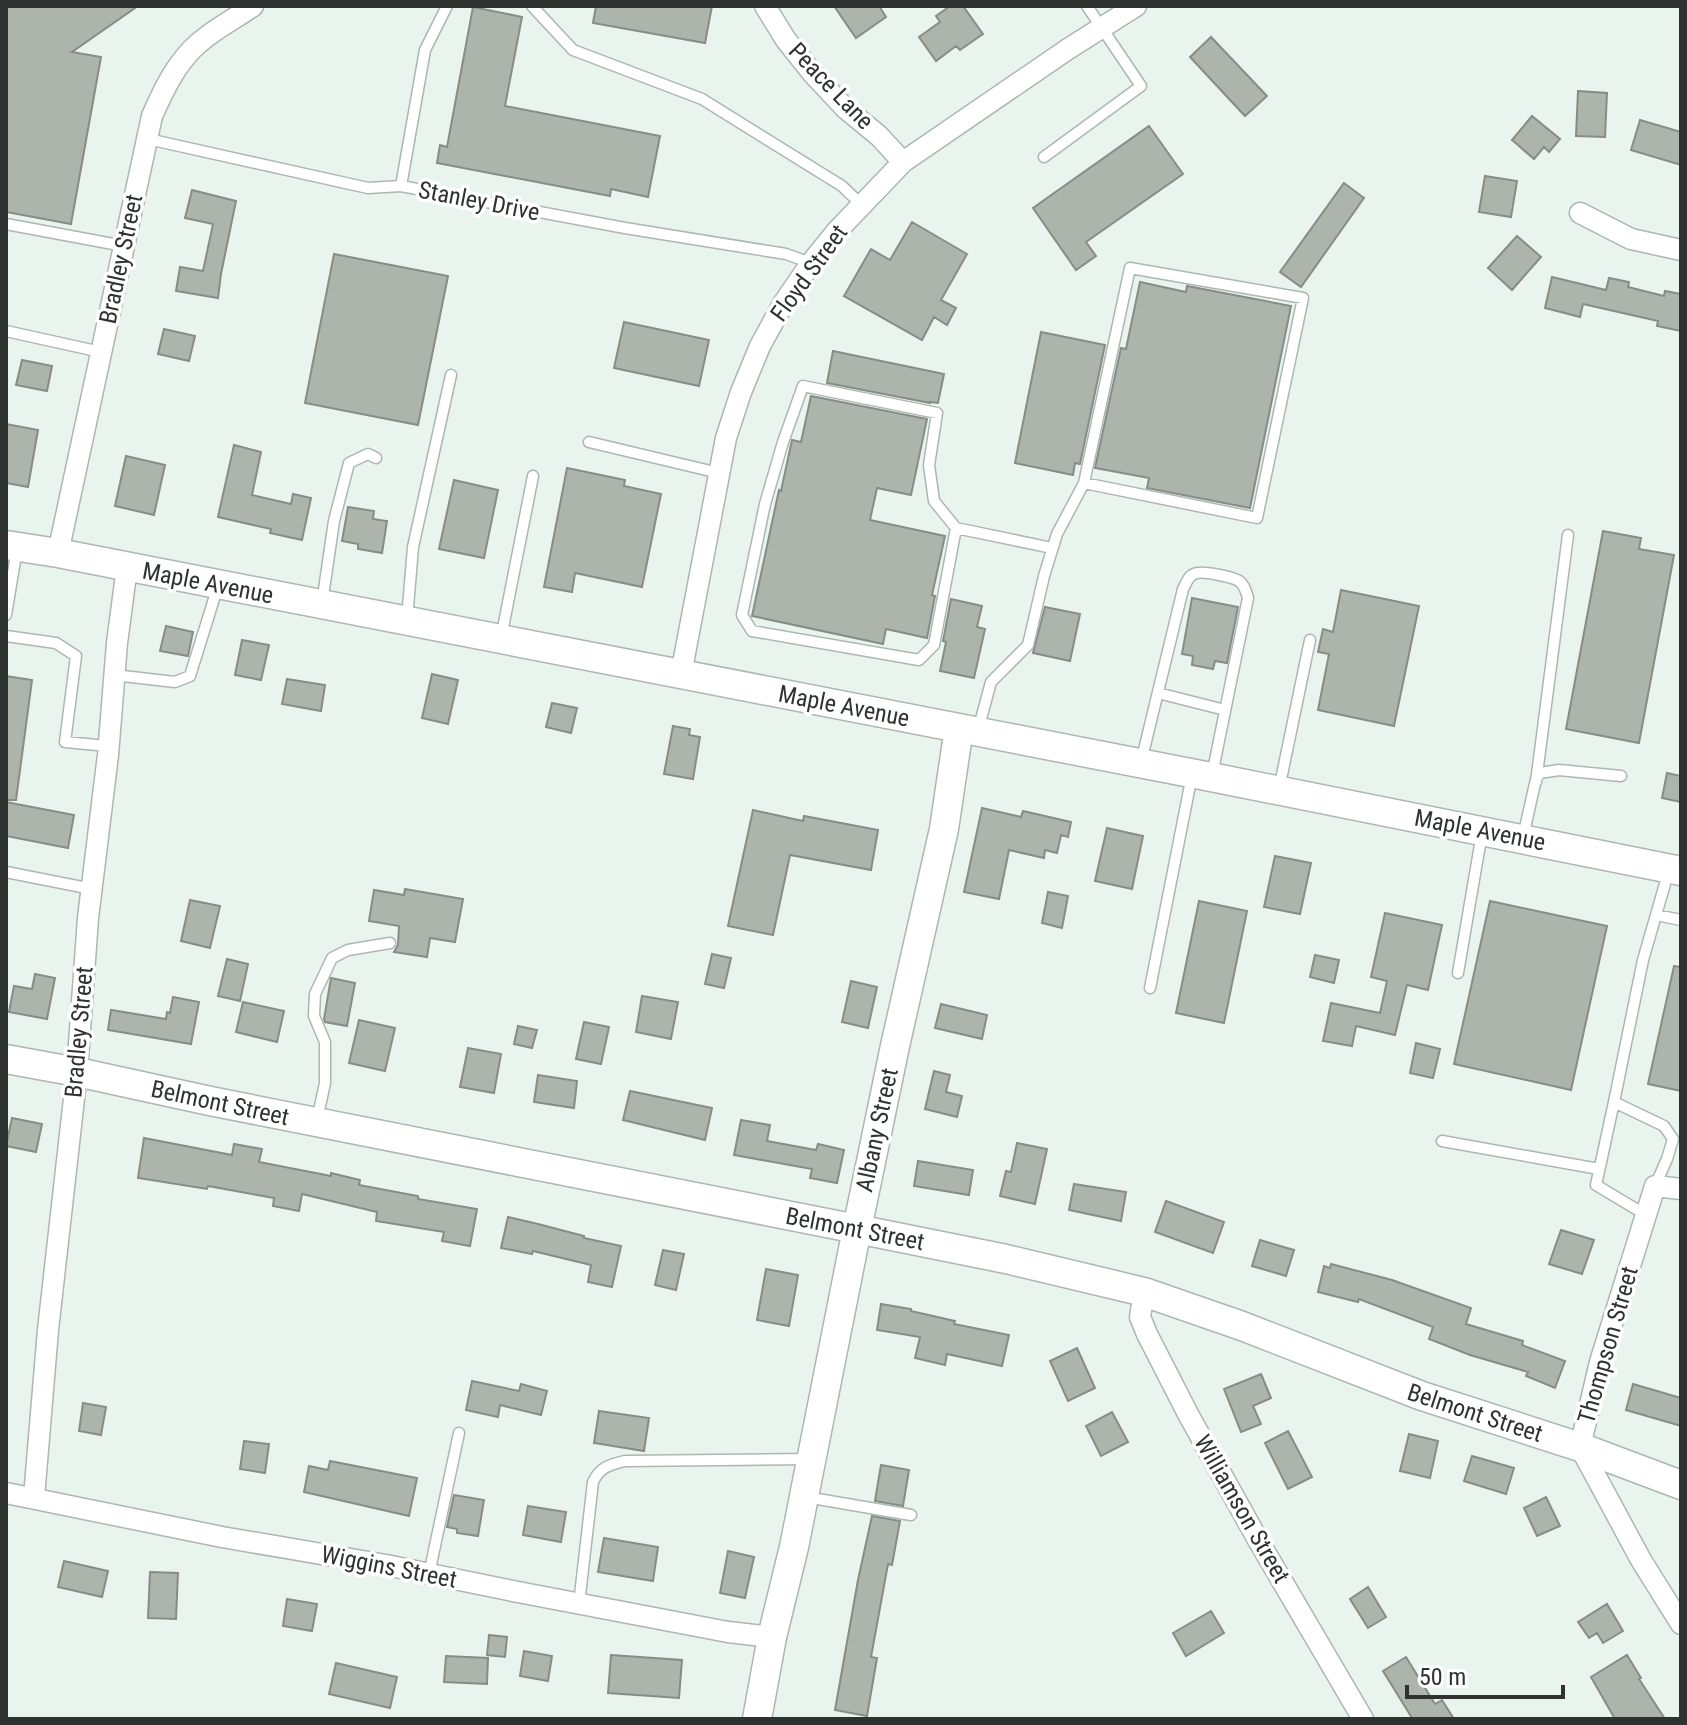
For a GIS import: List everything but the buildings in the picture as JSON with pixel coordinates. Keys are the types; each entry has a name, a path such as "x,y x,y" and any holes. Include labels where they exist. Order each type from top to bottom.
{"street":[{"name":"Bradley Street","path":"58,553 152,116 163,90 187,55 200,42 253,6"},
{"name":"Peace Lane","path":"765,6 786,40 814,75 903,162"},
{"name":"Floyd Street","path":"681,674 726,438 760,346 783,304 836,232 903,162 1136,6"},
{"path":"1580,213 1631,239 1681,250"},
{"name":"Maple Avenue","path":"11,546 1675,869"},
{"name":"Bradley Street","path":"34,1497 48,1330 77,1072 92,889 127,567"},
{"name":"Albany Street","path":"757,1719 895,1046 968,730"},
{"name":"Belmont Street","path":"6,1059 1006,1259 1144,1292 1242,1326 1422,1396 1580,1447 1681,1485"},
{"path":"1655,1186 1681,1189"},
{"name":"Thompson Street","path":"1655,1186 1600,1362 1580,1447 1641,1560 1681,1624"},
{"name":"Williamson Street","path":"1144,1292 1140,1317 1161,1361 1258,1540 1363,1719"},
{"name":"Wiggins Street","path":"6,1493 222,1537 728,1632 772,1637"}],"lane":[{"path":"401,186 425,50 447,6"},
{"path":"532,6 573,50 702,99 842,186 862,205"},
{"path":"1044,157 1141,86 1087,6"},
{"name":"Stanley Drive","path":"148,139 368,188 401,186 786,254 811,263"},
{"path":"6,224 124,246"},
{"path":"968,730 991,682 1028,645 1052,548 1084,483 1130,268 1303,298 1257,518 1084,483"},
{"path":"6,331 101,352"},
{"path":"407,621 413,547 451,375"},
{"path":"956,528 934,645 919,660 752,631 742,615 765,504 803,386 937,413 929,465 934,501 956,528 1052,548"},
{"path":"589,442 719,473"},
{"path":"322,605 334,521 349,463 368,454 376,458"},
{"path":"501,639 533,476"},
{"path":"1522,839 1536,782 1568,535"},
{"path":"6,615 11,546"},
{"path":"1141,763 1188,579 1202,572 1238,580 1245,586 1248,598 1225,710 1202,775 1150,988"},
{"path":"114,675 175,682 190,676 218,584"},
{"path":"6,636 56,643 76,656 65,742 108,746"},
{"path":"1279,791 1310,640"},
{"path":"1158,693 1225,710"},
{"path":"1536,782 1540,773 1559,770 1621,776"},
{"path":"1458,973 1483,831"},
{"path":"1646,1215 1596,1185 1643,960 1656,915 1675,869"},
{"path":"6,872 92,889"},
{"path":"1656,915 1681,920"},
{"path":"316,1122 325,1083 325,1042 314,1016 315,994 332,958 348,950 390,943"},
{"path":"1614,1102 1664,1126 1673,1139 1655,1186"},
{"path":"1442,1141 1599,1169"},
{"path":"429,1574 459,1433"},
{"path":"579,1604 593,1482 598,1472 608,1465 625,1461 811,1459"},
{"path":"804,1496 911,1515"}]}
